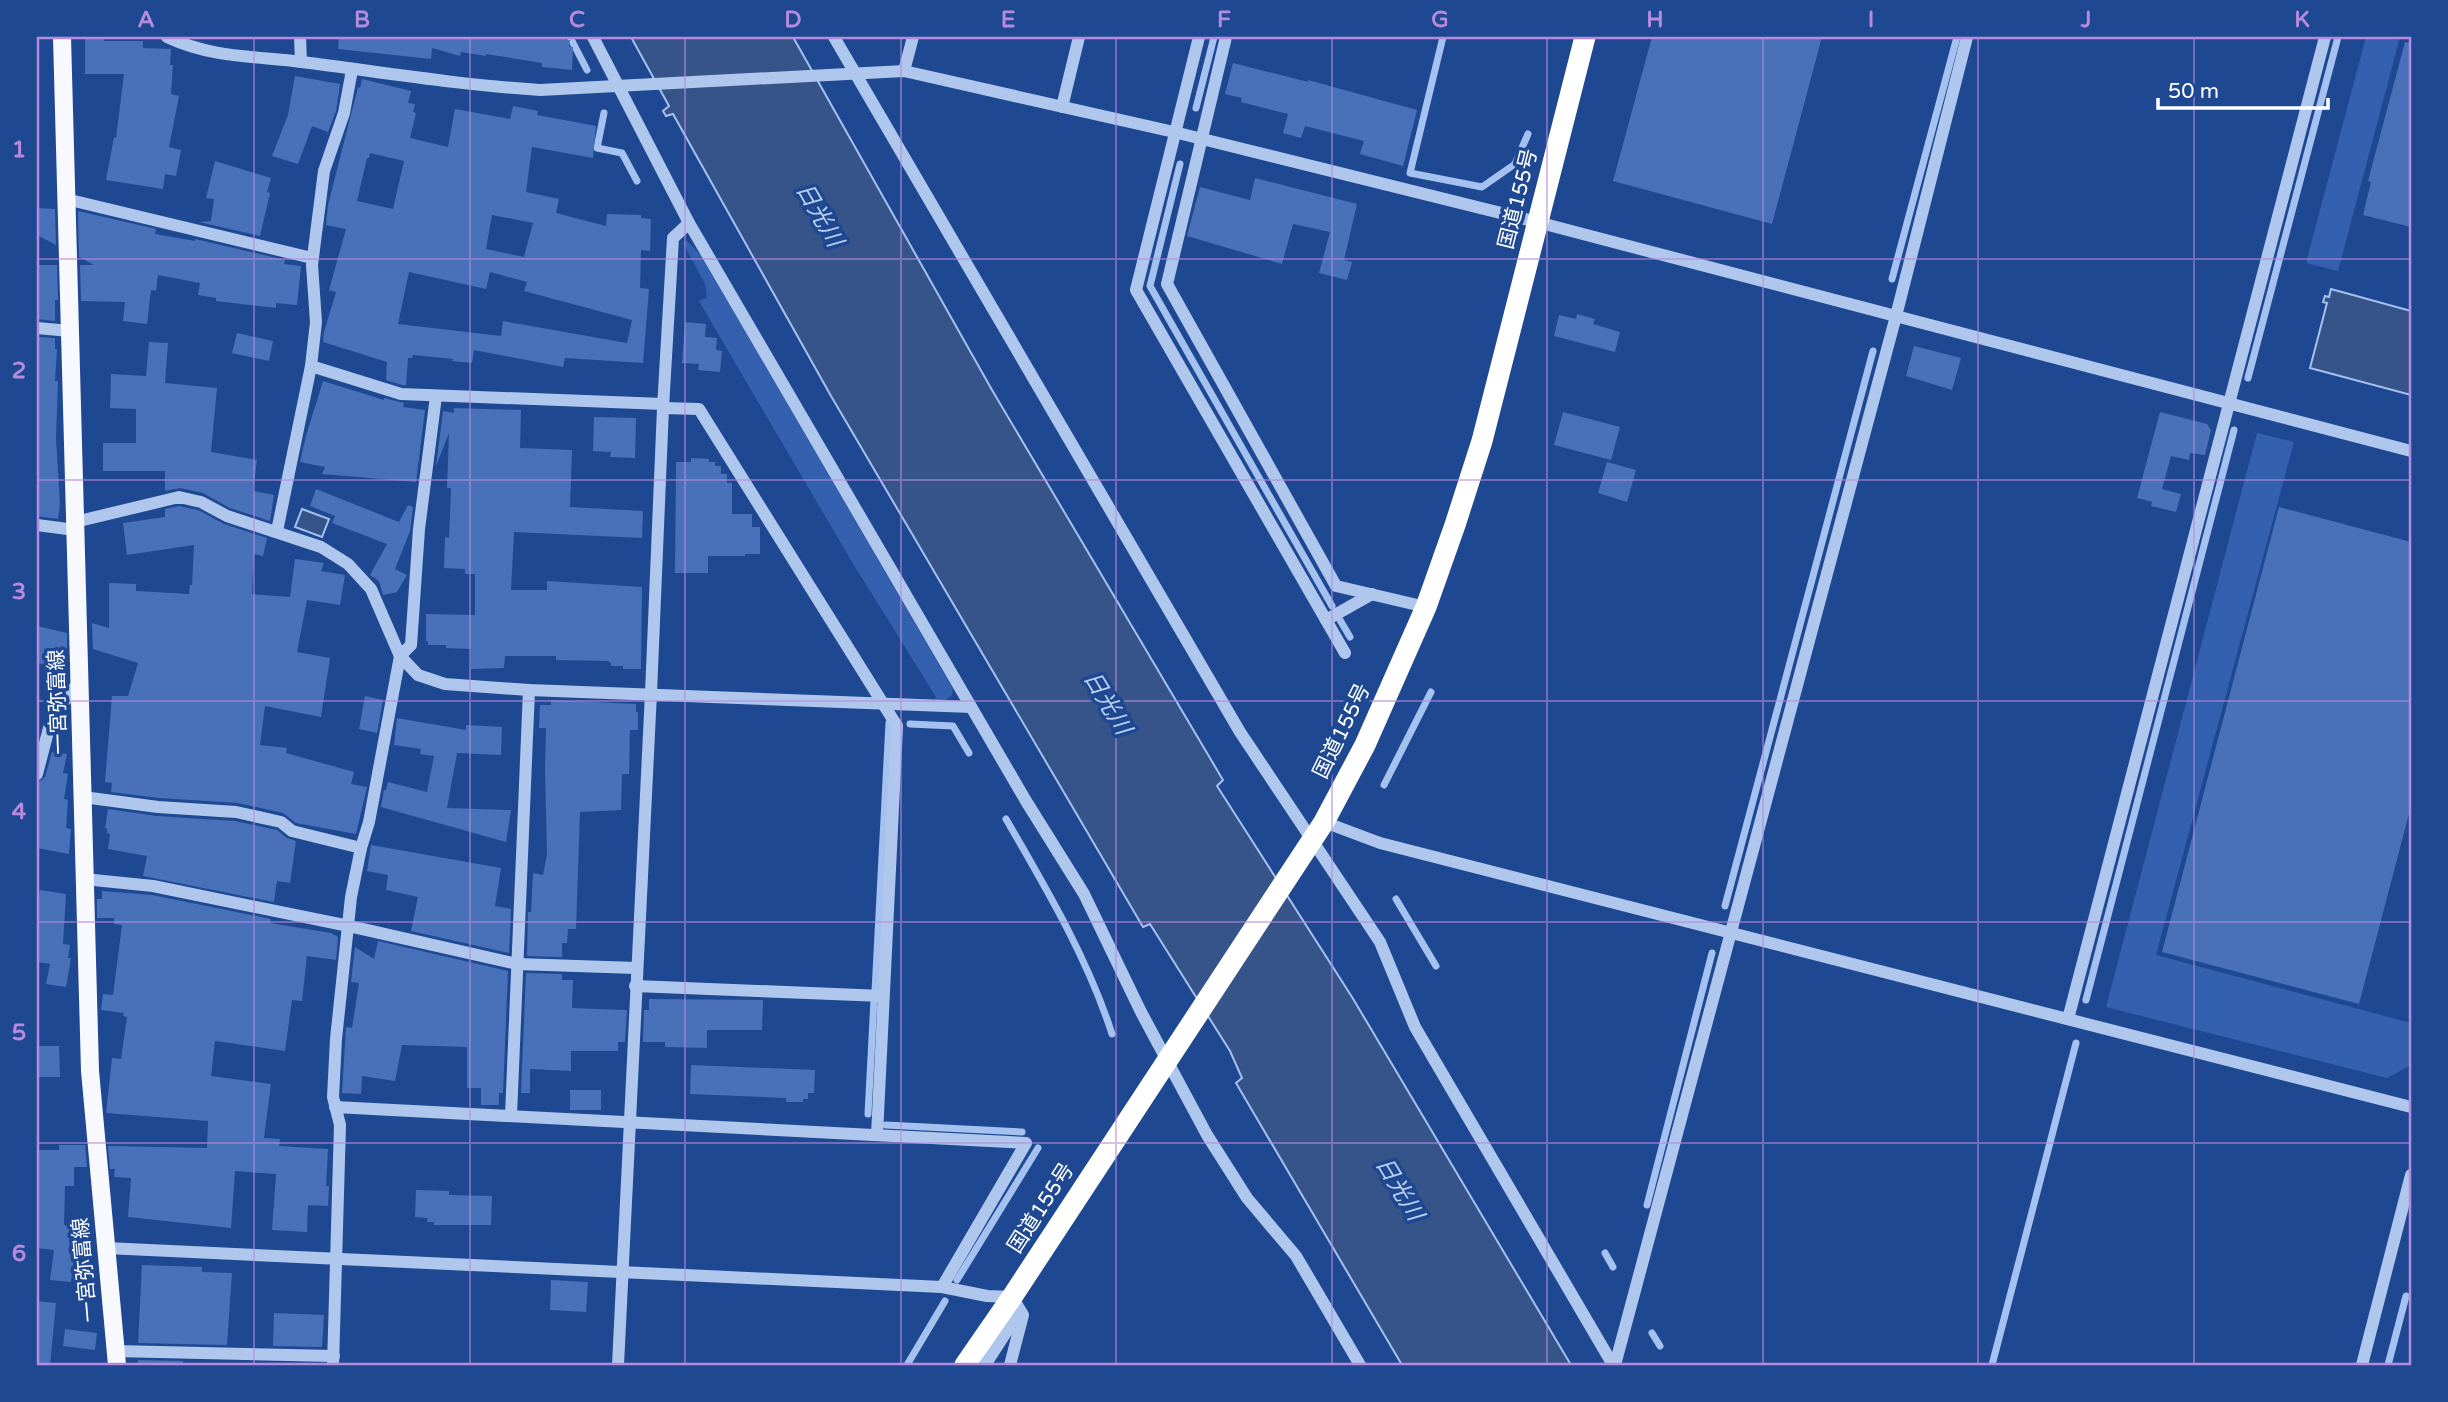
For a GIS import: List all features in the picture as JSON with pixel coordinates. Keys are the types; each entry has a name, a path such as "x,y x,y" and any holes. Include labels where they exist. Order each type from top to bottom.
{"highway":[{"name":"国道155号","path":"965,1365 1016,1304 1172,1052 1312,839 1365,745 1426,607 1482,441 1585,37"}],"main road":[{"name":"一宮弥富線","path":"62,37 90,1071 116,1358"}],"street":[{"path":"167,37 188,47 219,54 502,88 540,90 904,71 1200,138 1537,222 2411,451"},
{"path":"300,37 301,62"},
{"path":"593,37 624,87 689,223 971,707 1084,894 1172,1052 1208,1135 1248,1198 1296,1256 1360,1365"},
{"path":"834,37 853,75 1240,732 1380,942 1415,1027 1614,1365"},
{"path":"904,71 913,37"},
{"path":"1062,107 1079,37"},
{"path":"1199,37 1136,290 1345,653"},
{"path":"1226,37 1167,284 1336,586 1426,607"},
{"path":"1614,1365 1896,316 1967,37"},
{"path":"2068,1019 2325,37"},
{"path":"277,531 311,366 317,322 312,258 324,170 344,113 352,70"},
{"path":"66,199 312,258"},
{"path":"618,1365 673,238 689,223"},
{"path":"37,328 70,331"},
{"path":"311,366 401,394 699,409 897,726 877,1135"},
{"path":"116,1358 333,1361 340,1125 333,1097 348,926 360,848 369,822 400,656 411,645 419,529 436,396"},
{"path":"37,525 75,526 179,497 201,502 227,516 321,547 348,564 371,589 400,656 418,675 446,684 529,690 971,707"},
{"path":"1326,620 1372,594"},
{"path":"37,774 49,727 80,680"},
{"path":"511,1115 529,690"},
{"path":"83,797 158,807 236,812 281,822 292,831 360,848"},
{"path":"1312,839 1380,844 2411,1107"},
{"path":"84,879 153,886 517,964 636,968"},
{"path":"635,986 883,996"},
{"path":"335,1107 1026,1143 942,1287"},
{"path":"2362,1365 2411,1175"},
{"path":"106,1248 942,1287 1016,1304 1023,1315 1010,1365"},
{"path":"985,1365 1016,1304"}],"shaded area":[{"path":"2366,37 2400,37 2338,271 2306,263"},
{"path":"687,241 700,254 953,689 952,695 943,702 934,702 936,697 852,562 699,301 707,298 705,284 683,243"},
{"path":"2257,433 2294,442 2156,955 2411,1023 2411,1065 2387,1078 2106,1007"}],"water":[{"name":"日光川","path":"631,37 793,37 992,390 1223,780 1217,786 1352,997 1571,1365 1402,1365 1236,1083 1242,1078 1230,1051 1150,924 1143,927 831,396 673,114 666,116 663,111 669,106"},
{"path":"2331,289 2411,311 2411,395 2310,368 2327,303 2323,302 2325,296 2329,297"},
{"path":"302,509 329,519 322,537 295,527"}],"building":[{"path":"85,37 104,37 104,41 143,41 143,48 171,49 171,94 179,96 169,147 181,150 176,176 165,174 163,189 106,180 114,137 116,138 124,74 85,74"},
{"path":"339,37 566,37 566,40 570,40 569,47 573,47 572,70 542,67 542,63 486,54 461,52 460,56 432,48 431,59 338,49"},
{"path":"1652,37 1822,37 1772,224 1613,181"},
{"path":"2405,42 2411,43 2411,227 2363,215 2371,182 2368,181"},
{"path":"1233,63 1417,110 1403,166 1360,154 1364,141 1305,126 1301,138 1283,133 1288,114 1241,102 1242,98 1225,94"},
{"path":"295,76 340,84 336,111 328,132 312,126 298,164 272,156 288,115"},
{"path":"362,79 411,91 408,103 415,104 413,112 416,113 410,138 448,147 455,109 510,119 513,106 538,111 537,115 596,126 593,158 532,147 526,192 559,199 556,213 606,226 607,214 641,215 641,218 651,219 650,251 641,250 640,288 649,289 643,363 565,358 563,367 474,350 472,363 413,355 408,358 406,385 402,385 386,380 387,362 323,342 336,292 329,290 346,229 326,225 328,205 358,87 360,88","holes":["370,153 404,161 393,209 357,201","492,215 533,223 524,257 486,249","409,272 486,289 490,272 527,282 524,291 632,320 627,343 503,321 501,336 398,324"]},
{"path":"215,161 271,178 260,236 199,222 211,221 214,199 206,198"},
{"path":"1255,178 1357,204 1344,260 1352,262 1347,280 1319,273 1330,232 1293,224 1282,264 1187,236 1200,187 1250,200"},
{"path":"37,208 55,209 56,245 37,235"},
{"path":"78,211 156,229 155,234 195,239 285,260 284,264 301,266 297,305 276,303 276,308 216,301 216,298 198,295 200,283 158,275 156,291 151,290 147,324 123,321 125,302 81,301 80,265 94,265 79,257"},
{"path":"37,265 57,265 58,300 55,300 55,321 37,319"},
{"path":"1577,314 1595,319 1593,324 1620,332 1615,352 1554,336 1559,315 1576,319"},
{"path":"685,322 706,324 705,337 717,338 716,350 722,351 720,372 698,370 699,364 682,363"},
{"path":"237,333 273,341 269,361 232,353"},
{"path":"37,337 55,338 57,349 55,381 58,381 58,519 37,516"},
{"path":"149,342 168,343 165,383 217,388 211,452 257,460 253,491 274,495 270,521 230,508 203,493 180,488 165,491 165,471 103,471 103,443 136,443 136,409 110,408 111,374 146,376"},
{"path":"1914,346 1961,358 1952,390 1906,376"},
{"path":"323,381 384,400 404,403 403,407 425,410 416,482 322,474 325,467 300,462"},
{"path":"454,408 521,410 520,448 572,450 570,507 643,511 642,538 514,532 511,590 547,590 547,581 642,587 641,669 623,669 623,666 611,666 608,661 556,660 556,656 505,656 504,668 471,669 471,649 428,645 426,614 475,615 475,574 465,574 465,569 444,568 445,537 449,538 451,488 447,488 449,433 436,466 443,411 454,413"},
{"path":"1563,412 1620,427 1611,460 1554,445"},
{"path":"2160,412 2207,424 2211,430 2205,455 2190,453 2189,460 2171,456 2162,489 2181,494 2176,512 2151,506 2152,502 2137,498"},
{"path":"594,417 636,418 635,458 610,457 611,452 593,451"},
{"path":"691,458 709,459 709,462 715,462 715,466 721,466 721,474 727,474 727,483 732,483 732,514 752,514 752,527 760,527 760,554 708,556 708,573 675,573 676,462 691,462"},
{"path":"1607,462 1636,470 1627,502 1598,493"},
{"path":"316,489 399,522 408,505 413,507 410,531 395,569 407,575 397,592 383,595 379,581 370,575 387,544 332,523 335,516 310,506"},
{"path":"179,506 198,510 224,524 267,538 263,556 254,554 252,594 290,597 295,559 324,563 321,571 345,575 340,605 307,600 297,652 330,658 321,717 265,706 260,745 287,748 286,753 354,772 351,784 367,787 356,834 296,823 283,813 238,803 111,792 112,783 105,782 112,696 128,696 138,663 93,649 92,623 109,628 109,583 136,584 136,591 189,594 194,545 127,555 123,523 165,517 165,509"},
{"path":"2279,507 2411,542 2411,806 2359,1004 2162,952"},
{"path":"37,626 67,633 63,668 37,663"},
{"path":"365,696 383,700 377,733 359,729"},
{"path":"551,700 636,704 638,712 638,730 630,730 629,774 622,774 621,810 580,812 576,929 568,929 567,943 562,943 562,957 527,956 528,912 531,912 533,873 543,875 547,854 546,728 539,728 540,705 551,705"},
{"path":"397,718 466,730 466,725 502,727 501,755 457,753 447,808 511,810 506,842 381,807 388,782 427,792 434,756 420,754 421,749 394,745"},
{"path":"52,752 67,754 63,773 68,774 64,799 68,800 66,828 71,829 69,854 37,848 37,783 45,777"},
{"path":"108,809 157,816 235,821 277,830 296,841 290,883 277,881 274,902 143,876 147,856 108,849 110,834 105,828"},
{"path":"371,845 501,868 495,906 511,909 509,953 411,931 418,897 386,890 388,875 367,871"},
{"path":"40,890 66,894 63,944 70,945 68,958 71,958 66,987 46,984 50,964 37,962 37,894 39,895"},
{"path":"102,891 152,895 271,919 270,923 331,933 338,937 336,960 307,956 302,1001 292,1000 285,1051 215,1041 211,1076 271,1084 264,1138 280,1139 279,1146 328,1149 328,1206 308,1205 307,1232 272,1230 276,1174 235,1171 231,1228 128,1217 131,1178 114,1177 115,1169 110,1169 108,1146 207,1148 208,1121 106,1113 112,1058 121,1059 127,1017 123,1016 124,1013 101,1010 103,994 113,995 122,925 114,924 114,918 97,918 97,899 102,899"},
{"path":"378,941 508,971 503,1093 499,1093 499,1105 481,1105 481,1088 467,1088 467,1047 402,1045 395,1081 362,1076 361,1094 342,1093 346,1027 352,1028 359,983 351,982 355,947 374,959"},
{"path":"526,973 562,974 562,980 573,980 572,1008 627,1010 625,1042 618,1042 618,1051 571,1051 571,1071 530,1069 530,1093 521,1093"},
{"path":"649,999 763,1000 762,1030 707,1030 707,1048 665,1047 665,1042 643,1042 644,1010 649,1010"},
{"path":"37,1046 59,1046 60,1077 37,1077"},
{"path":"691,1065 815,1070 814,1093 808,1093 808,1099 803,1099 803,1102 786,1102 786,1098 690,1094"},
{"path":"570,1090 601,1090 601,1110 570,1110"},
{"path":"59,1145 85,1145 87,1167 74,1167 74,1186 65,1186 64,1225 77,1227 71,1282 50,1280 54,1250 37,1248 37,1150 59,1150"},
{"path":"416,1190 449,1191 449,1195 492,1196 491,1225 434,1225 434,1222 427,1222 428,1218 415,1217"},
{"path":"142,1265 202,1267 202,1272 232,1273 227,1345 138,1343"},
{"path":"551,1280 588,1282 586,1312 550,1310"},
{"path":"37,1301 56,1303 50,1365 37,1365"},
{"path":"274,1313 324,1315 322,1347 273,1346"},
{"path":"65,1329 97,1333 95,1350 63,1346"},
{"path":"138,1360 183,1361 183,1365 138,1365"}],"waterway":[{"path":"570,37 587,70"},
{"path":"1196,108 1214,37"},
{"path":"1443,37 1410,173 1482,187 1515,164 1528,134"},
{"path":"1892,279 1957,37"},
{"path":"2248,378 2338,37"},
{"path":"604,113 597,148 622,153 637,181"},
{"path":"1180,164 1150,286 1332,606"},
{"path":"1725,906 1873,351"},
{"path":"2086,1000 2234,430"},
{"path":"1340,620 1350,637"},
{"path":"1384,785 1431,692"},
{"path":"875,991 889,723"},
{"path":"910,724 953,726 969,753"},
{"path":"1006,819 1078,951 1112,1034"},
{"path":"1396,899 1436,966"},
{"path":"1647,1205 1712,953"},
{"path":"868,1114 874,1000"},
{"path":"1992,1365 2076,1043"},
{"path":"886,1125 1022,1132"},
{"path":"957,1280 1038,1148"},
{"path":"1605,1253 1613,1267"},
{"path":"2388,1365 2406,1296"},
{"path":"907,1365 945,1301"},
{"path":"1652,1333 1660,1346"}]}
